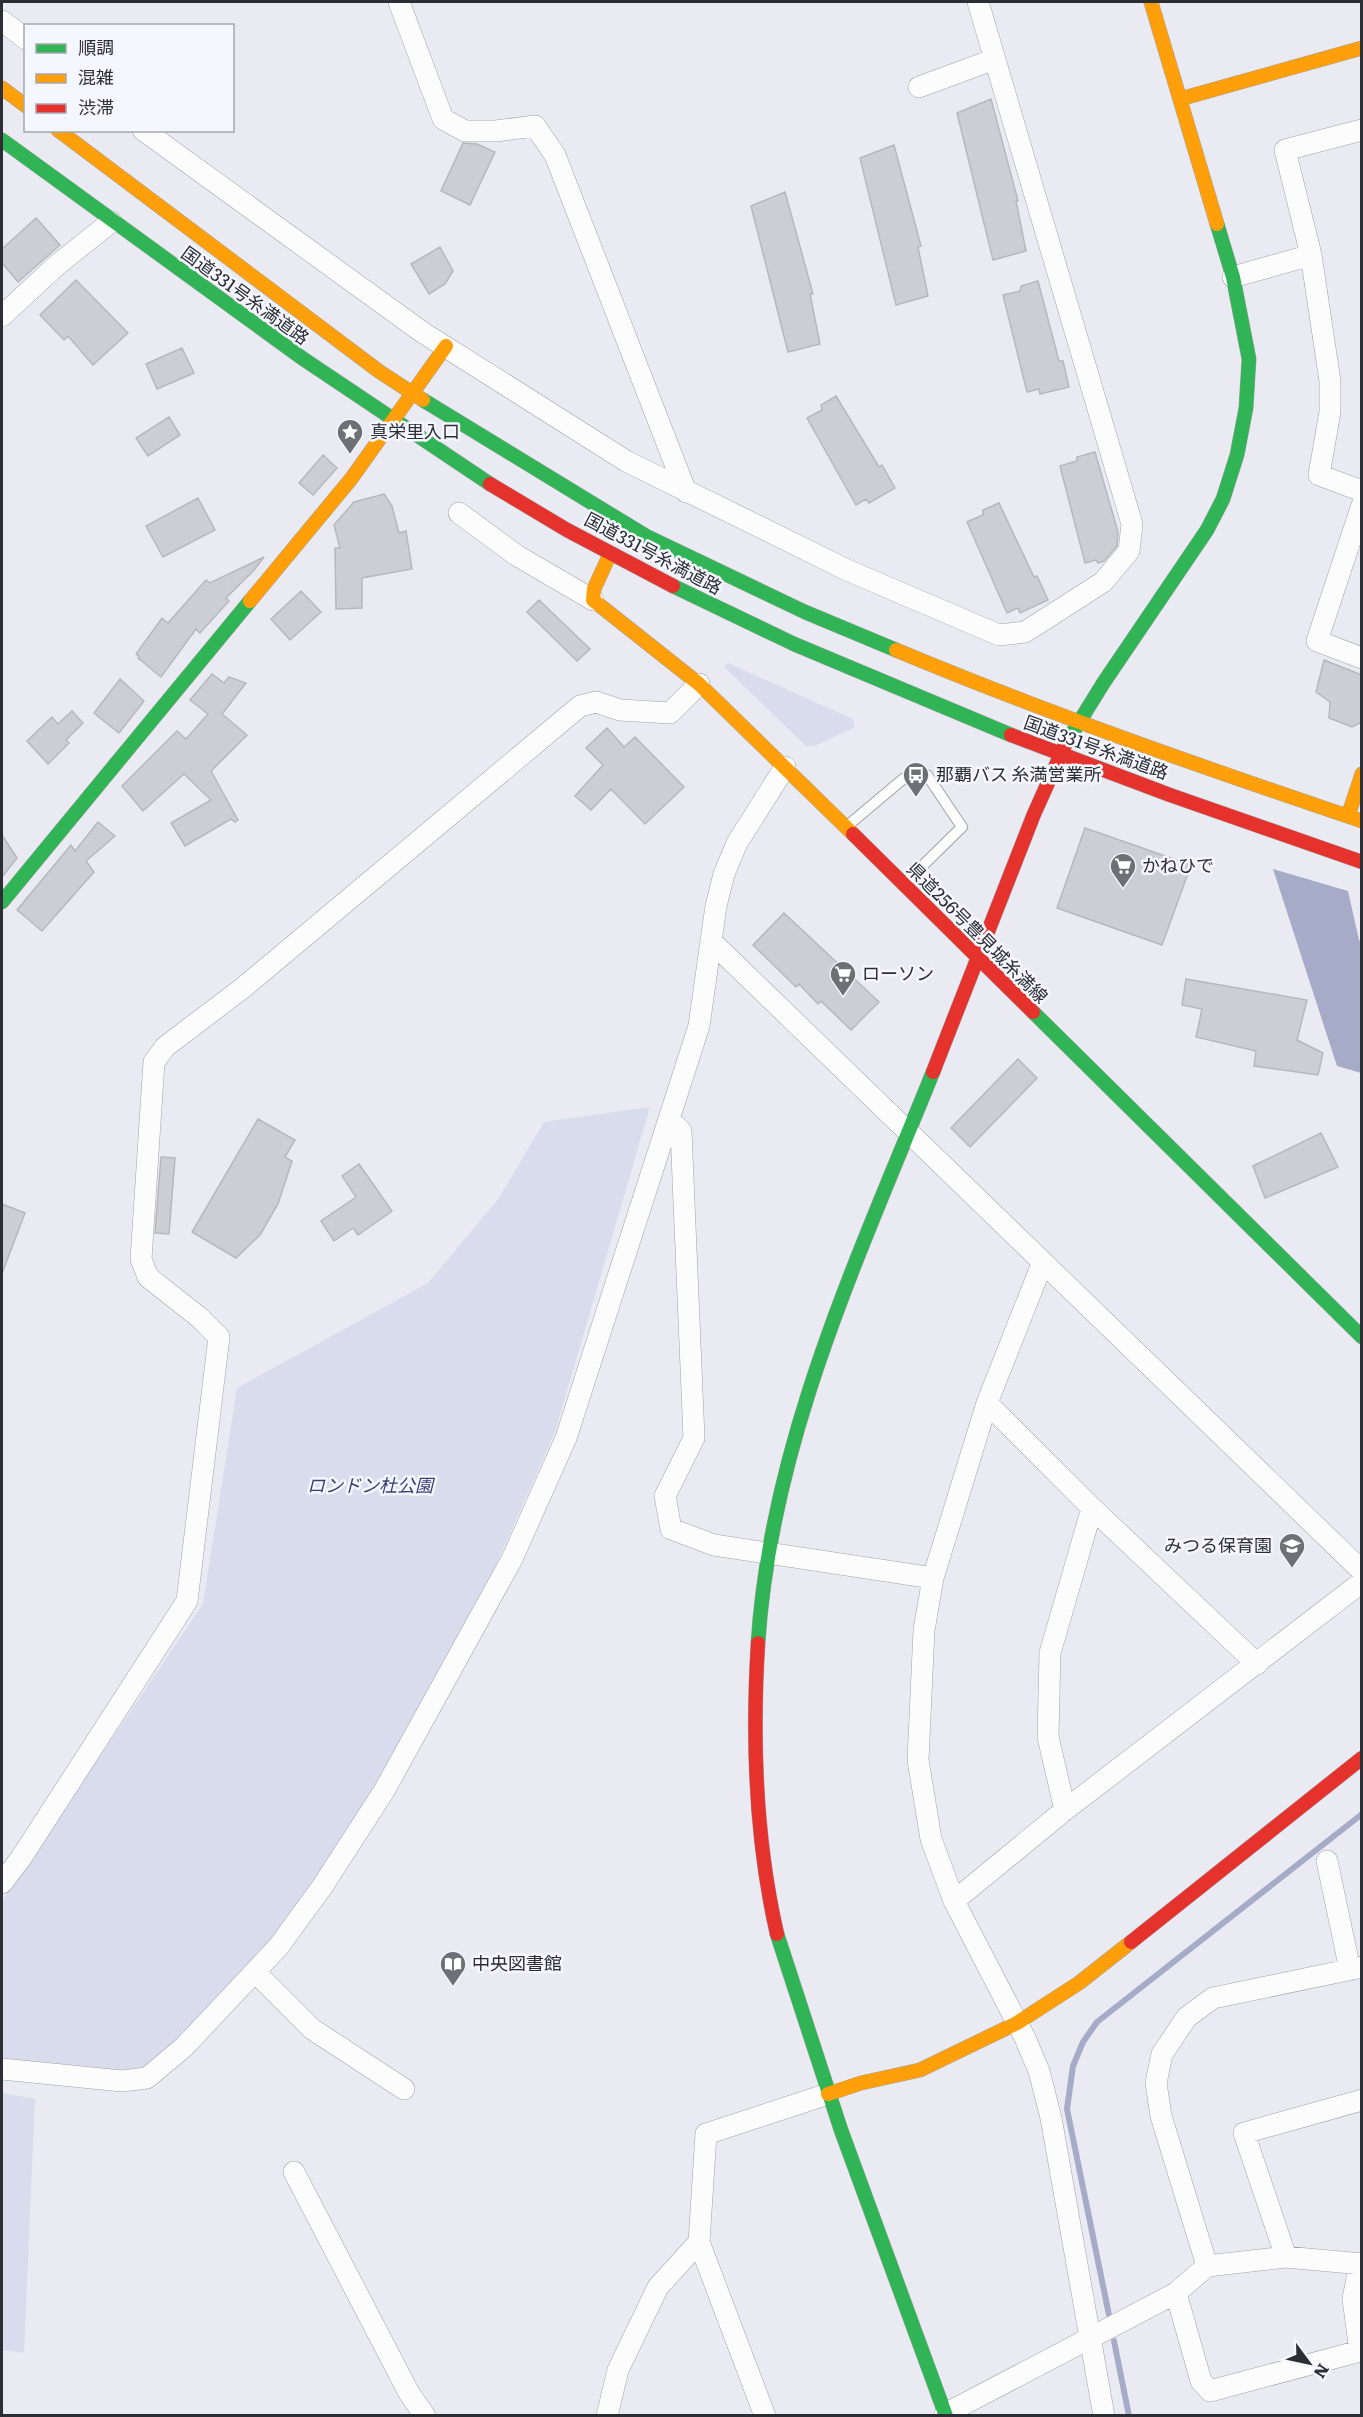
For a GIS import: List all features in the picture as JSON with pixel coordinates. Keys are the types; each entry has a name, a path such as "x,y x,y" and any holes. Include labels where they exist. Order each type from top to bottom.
{"main road":[{"path":"945,2415 828,2094 775,1924 757,1811 753,1750 754,1688 759,1622 769,1553 788,1460 809,1390 846,1286 1059,755 1104,682 1207,530 1223,499 1237,455 1246,408 1249,359 1233,277 1151,2"},
{"path":"1180,99 1362,48"},
{"path":"2,88 24,104"},
{"name":"国道331号糸満道路","path":"61,132 412,394 646,536 805,612 1078,724 1362,821"},
{"name":"国道331号糸満道路","path":"2,140 111,222 393,422 610,554 795,646 1059,755 1359,861"},
{"path":"2,902 351,480 446,346"},
{"path":"593,600 594,589 610,554"},
{"name":"県道256号豊見城糸満線","path":"593,600 699,684 1362,1337"},
{"path":"1343,814 1362,774"},
{"path":"828,2094 861,2083 920,2070 1017,2023 1079,1983 1362,1758"}],"street":[{"path":"399,2 443,119 465,131 496,131 535,126 555,155 686,492"},
{"path":"146,132 422,332 626,461 847,570 999,635 1025,632 1103,582 1129,551 1131,524 978,2"},
{"path":"2,21 24,38"},
{"path":"919,87 995,59"},
{"path":"1362,130 1285,150 1311,255 1330,381 1330,412 1319,475 1362,491"},
{"path":"2,316 57,265 111,222"},
{"path":"1233,277 1311,255"},
{"path":"1362,505 1317,641 1362,658"},
{"path":"459,513 516,555 593,600"},
{"path":"2,1883 21,1858 187,1601 219,1337 200,1318 148,1277 141,1259 154,1062 165,1047 244,987 580,706 596,702 620,710 670,713 699,684"},
{"path":"2,2070 122,2081 147,2078 184,2047 279,1946 322,1887 384,1791 512,1559 566,1438 699,1026 724,874 737,843 785,767"},
{"path":"712,942 909,1131 1042,1264 1362,1571"},
{"path":"669,1119 681,1131 694,1438 665,1496 671,1529 714,1545 933,1578"},
{"path":"1042,1264 987,1403 933,1578 924,1630 918,1760 931,1839 954,1901 1039,2071 1051,2118 1104,2415"},
{"path":"987,1403 1092,1508 1257,1664"},
{"path":"1065,1810 1048,1737 1050,1653 1092,1508"},
{"path":"954,1901 1065,1810 1362,1582"},
{"path":"1207,2266 1161,2116 1156,2083 1162,2054 1187,2017 1213,1998 1356,1968 1327,1861"},
{"path":"255,1972 312,2029 404,2089"},
{"path":"765,2415 699,2242 706,2134 828,2094"},
{"path":"1286,2257 1244,2133 1362,2100"},
{"path":"294,2172 409,2393 425,2415"},
{"path":"607,2415 618,2370 658,2287 699,2242"},
{"path":"945,2415 1176,2294 1207,2266 1286,2257 1361,2264 1353,2299 1360,2350 1210,2391 1201,2381 1176,2294"},
{"path":"613,2392 622,2415"}],"lane":[{"path":"845,827 903,779 927,775 962,827 903,886"}],"green space":[{"path":"728,663 853,719 855,727 817,745 806,746 724,667"},
{"name":"ロンドン杜公園","path":"650,1107 555,1432 475,1612 382,1777 274,1942 177,2044 142,2071 118,2074 2,2061 2,1901 203,1604 237,1388 428,1283 499,1198 544,1122"},
{"path":"2,2093 35,2099 24,2353 2,2350"}],"water":[{"path":"1273,869 1348,891 1361,941 1361,1073 1337,1066"}],"building":[{"path":"991,99 1018,201 1016,201 1026,251 993,260 957,113"},
{"path":"463,143 477,144 495,152 470,205 441,191"},
{"path":"894,145 921,246 918,247 928,296 896,305 860,158"},
{"path":"785,192 813,294 810,294 820,344 788,352 751,206"},
{"path":"36,218 60,245 18,282 2,263 2,249"},
{"path":"440,247 453,271 445,284 429,294 411,264"},
{"path":"76,280 128,333 93,365 68,336 64,340 40,315"},
{"path":"1038,281 1059,361 1063,361 1069,387 1040,394 1039,389 1027,392 1003,295 1020,291 1021,286"},
{"path":"182,348 194,373 157,389 146,364"},
{"path":"836,396 879,467 882,465 895,488 869,503 866,499 856,505 807,418 822,410 821,405"},
{"path":"169,417 180,435 148,456 136,438"},
{"path":"1095,452 1118,532 1117,546 1104,561 1098,563 1096,560 1085,563 1060,466 1077,461 1077,457"},
{"path":"323,455 337,468 313,495 299,483"},
{"path":"384,494 392,506 399,533 406,531 412,569 362,578 362,608 336,609 335,548 340,548 334,525 354,502"},
{"path":"198,498 215,530 163,557 146,526"},
{"path":"999,503 1034,577 1037,576 1048,600 1020,613 1018,608 1007,613 967,522 983,515 983,510"},
{"path":"264,557 226,598 229,601 200,633 196,629 161,677 138,658 136,654 162,618 168,623 206,580 210,583"},
{"path":"301,591 321,612 290,640 271,619"},
{"path":"539,600 590,649 577,661 527,612"},
{"path":"1324,660 1362,675 1362,722 1352,727 1329,718 1330,702 1316,692"},
{"path":"212,674 224,683 229,677 246,683 222,714 247,735 211,771 238,820 235,822 231,819 185,846 171,823 211,800 184,774 143,811 122,786 177,731 186,739 208,714 190,700"},
{"path":"120,679 144,701 119,733 94,713"},
{"path":"72,711 83,723 66,740 69,743 48,764 27,741 52,717 58,724"},
{"path":"607,728 624,747 635,737 684,787 645,824 611,789 591,810 575,796 603,765 586,748"},
{"path":"98,822 115,836 86,861 94,872 42,931 17,910 71,845 75,851"},
{"name":"かねひで","path":"1085,828 1191,865 1162,945 1057,908"},
{"path":"2,835 17,858 2,877"},
{"path":"784,913 879,1002 851,1030 821,1001 818,1004 799,984 796,987 753,945"},
{"path":"1186,979 1307,1000 1297,1040 1323,1053 1318,1075 1254,1066 1256,1051 1196,1037 1202,1009 1182,1005"},
{"path":"1018,1059 1037,1078 970,1147 951,1128"},
{"path":"258,1119 295,1140 285,1157 292,1161 278,1204 260,1235 236,1258 192,1232"},
{"path":"1321,1133 1338,1167 1265,1198 1253,1166"},
{"path":"161,1157 175,1158 169,1234 155,1233"},
{"path":"359,1164 392,1211 358,1235 353,1228 334,1241 321,1221 356,1197 342,1176"},
{"path":"2,1204 25,1213 3,1271 2,1271"}],"waterway":[{"path":"1109,2315 1067,2109 1073,2066 1083,2042 1097,2022 1362,1814"},
{"path":"1114,2341 1129,2416"}],"traffic: fast":[{"path":"2,140 302,358 490,484"},
{"path":"1065,745 1104,682 1207,530 1223,499 1237,455 1246,408 1249,359 1233,277 1217,224"},
{"path":"423,400 646,536 805,612 896,650"},
{"path":"673,586 794,644 1011,735"},
{"path":"2,902 250,601"},
{"path":"1033,1012 1362,1337"},
{"path":"758,1643 766,1568 780,1494 800,1422 849,1280 933,1072"},
{"path":"777,1934 841,2130 946,2416"}],"traffic: slow":[{"path":"1151,2 1217,224"},
{"path":"1180,99 1362,48"},
{"path":"2,88 24,104"},
{"path":"61,132 380,372 423,400"},
{"path":"250,601 351,479 446,346"},
{"path":"610,554 594,589 593,600 699,684 853,834"},
{"path":"896,650 1128,740 1362,821"},
{"path":"1348,816 1362,774"},
{"path":"828,2094 861,2083 920,2070 1017,2023 1079,1983 1131,1942"}],"traffic: jam":[{"path":"490,484 567,530 673,586"},
{"path":"1011,735 1170,795 1362,862"},
{"path":"933,1072 1034,814 1065,745"},
{"path":"853,834 1033,1012"},
{"path":"758,1643 755,1716 757,1789 764,1862 777,1934"},
{"path":"1131,1942 1362,1758"}],"place":[{"name":"真栄里入口","path":"350,455"},
{"name":"那覇バス 糸満営業所","path":"916,798"},
{"name":"かねひで","path":"1123,889"},
{"name":"ローソン","path":"843,997"},
{"name":"みつる保育園","path":"1292,1569"},
{"name":"中央図書館","path":"453,1987"}]}
